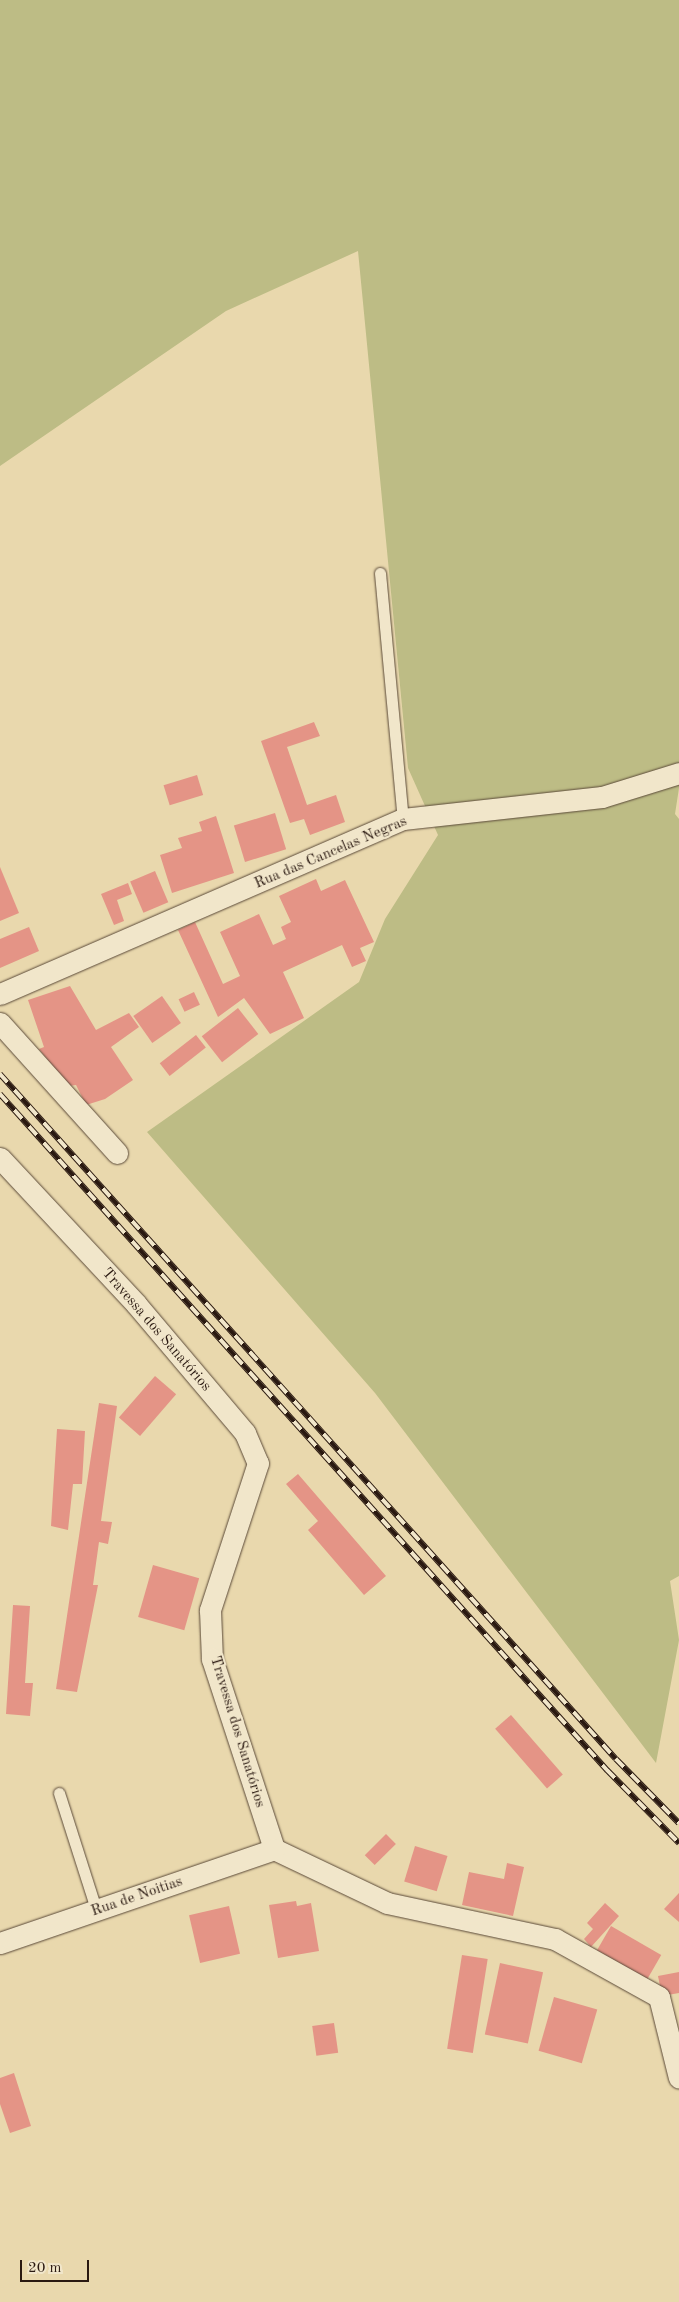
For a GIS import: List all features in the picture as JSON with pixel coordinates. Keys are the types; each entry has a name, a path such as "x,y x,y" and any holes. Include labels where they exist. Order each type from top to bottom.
{"street":[{"name":"Rua das Cancelas Negras","path":"0,994 403,819 602,796 679,774"},
{"path":"0,1023 117,1153"},
{"name":"Travessa dos Sanatórios","path":"0,1158 136,1304 245,1433 258,1463 210,1610 212,1659 274,1849"},
{"path":"274,1849 387,1903 556,1939 659,1997 679,2078"},
{"name":"Rua de Noitias","path":"0,1943 96,1912 274,1849"}],"lane":[{"path":"380,573 403,819"},
{"path":"59,1793 96,1912"}],"shaded area":[{"path":"0,0 679,0 679,788 675,814 679,819 679,1576 670,1581 679,1640 656,1763 375,1393 147,1132 359,982 385,919 438,835 408,768 358,251 226,311 0,466"}],"building":[{"path":"314,722 320,736 287,747 307,805 336,795 345,822 310,835 304,819 290,823 261,741"},
{"path":"197,775 203,795 170,805 164,785"},
{"path":"275,813 286,849 245,862 234,826"},
{"path":"216,816 234,873 172,893 160,855 182,848 178,838 202,831 199,822"},
{"path":"0,867 19,913 0,921"},
{"path":"155,871 168,902 143,913 130,882"},
{"path":"316,879 321,891 345,880 374,942 360,948 366,961 352,967 342,945 283,972 304,1018 270,1034 244,998 218,1017 178,930 195,922 223,984 240,976 220,932 259,914 273,945 286,939 281,927 291,922 279,896"},
{"path":"128,883 132,894 117,900 124,921 114,925 101,894"},
{"path":"29,927 39,951 0,968 0,939"},
{"path":"70,986 96,1030 129,1013 139,1027 111,1047 133,1080 105,1099 86,1105 76,1085 68,1086 39,1049 44,1047 28,1000"},
{"path":"194,992 200,1005 185,1012 179,999"},
{"path":"162,996 181,1023 152,1043 133,1016"},
{"path":"238,1008 258,1034 222,1062 202,1036"},
{"path":"196,1035 206,1048 170,1076 160,1063"},
{"path":"155,1376 176,1394 140,1436 119,1418"},
{"path":"99,1403 117,1406 101,1521 112,1522 108,1544 99,1542 93,1585 98,1585 77,1692 56,1689"},
{"path":"57,1429 85,1431 82,1484 73,1484 68,1530 51,1526"},
{"path":"298,1474 386,1576 364,1595 308,1530 318,1521 286,1484"},
{"path":"153,1565 199,1578 184,1630 138,1617"},
{"path":"13,1605 30,1606 25,1683 33,1683 30,1716 6,1714"},
{"path":"511,1715 563,1775 547,1788 495,1729"},
{"path":"386,1834 396,1844 375,1865 365,1855"},
{"path":"415,1846 448,1856 437,1891 404,1881"},
{"path":"507,1863 524,1867 513,1916 462,1905 469,1872 504,1879"},
{"path":"679,1893 679,1922 664,1909"},
{"path":"296,1901 297,1906 311,1903 319,1951 278,1958 269,1905"},
{"path":"605,1903 619,1916 591,1947 584,1939 593,1929 587,1923"},
{"path":"229,1906 240,1954 200,1963 189,1915"},
{"path":"611,1926 661,1955 647,1979 597,1950"},
{"path":"462,1955 488,1959 473,2053 447,2049"},
{"path":"500,1963 543,1972 528,2044 485,2034"},
{"path":"679,1972 679,1993 662,1996 658,1976"},
{"path":"554,1997 597,2009 582,2063 539,2051"},
{"path":"334,2023 338,2053 316,2056 312,2026"},
{"path":"14,2073 31,2126 10,2133 0,2104 0,2078"}],"railway":[{"path":"0,1074 616,1759 679,1823"},
{"path":"0,1094 607,1770 679,1843"}]}
